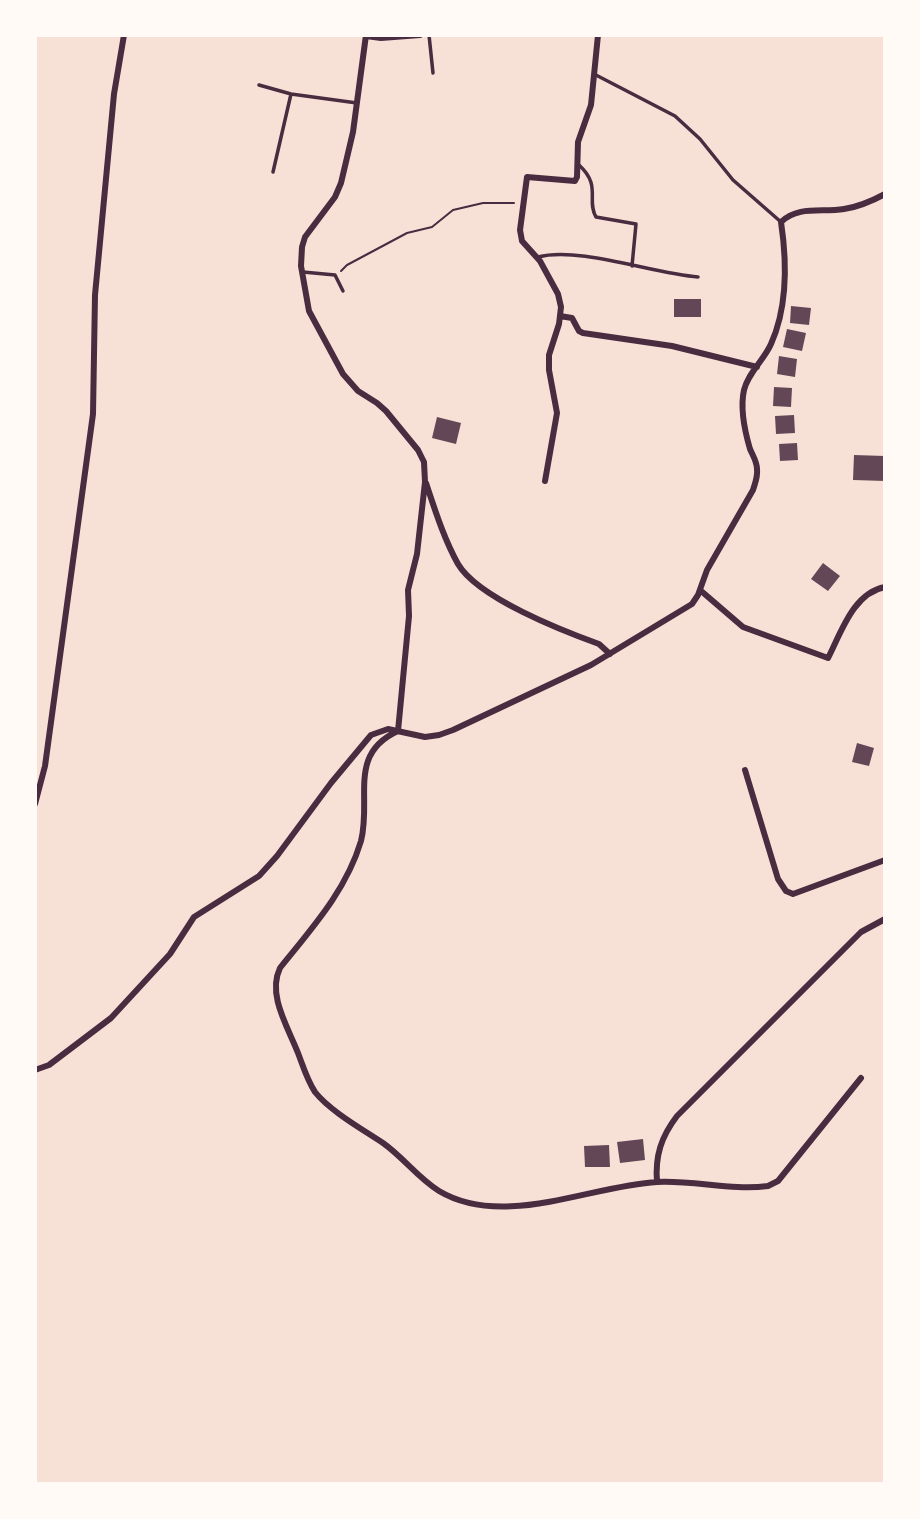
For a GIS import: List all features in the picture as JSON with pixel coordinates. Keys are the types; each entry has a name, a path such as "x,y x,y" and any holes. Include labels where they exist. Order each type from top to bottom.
{"street":[{"path":"35,804 45,766 93,414 95,295 114,94 124,35"},
{"path":"398,731 409,616 408,590 416,554 425,482 424,462 418,450 381,406 358,391 343,374 309,311 301,272 305,237 335,197 341,183 353,132 366,36 381,38 420,35"},
{"path":"545,481 556,412 549,355 560,316 558,293 536,257 522,241 520,230 527,177 575,181 579,165 578,142 591,105 598,35"},
{"path":"35,1070 49,1065 99,1029 170,954 194,917 259,876 371,735 379,731 398,731 413,736 439,736 610,654 692,604 707,570 757,479 757,468 747,436 744,388 771,344 783,303 785,268 781,222 795,212 857,206 885,194"},
{"path":"560,316 572,318 583,333 672,346 757,367"},
{"path":"425,482 441,527 458,564 466,574 495,598 599,644 610,654"},
{"path":"700,590 743,627 828,658 853,608 873,591 885,587"},
{"path":"398,731 380,741 368,762 364,778 361,840 343,886 280,968 275,982 276,997 312,1086 323,1100 402,1157 433,1186 455,1198 474,1204 521,1205 657,1182 763,1187 773,1184 781,1177 860,1078"},
{"path":"745,770 778,879 786,891 793,894 885,860"},
{"path":"657,1182 657,1160 661,1141 677,1116 861,932 885,919"}],"lane":[{"path":"429,35 433,73"},
{"path":"594,74 675,116 700,139 733,180 781,222"},
{"path":"259,85 291,94 357,103"},
{"path":"273,172 291,94"},
{"path":"579,165 592,183 592,209 596,216 636,224 632,266"},
{"path":"536,257 548,254 573,255 698,277"},
{"path":"301,272 335,275 342,291"}],"path":[{"path":"335,275 346,265 407,233 432,227 453,210 483,203 524,204"}],"building":[{"path":"674,299 701,299 701,317 674,317"},
{"path":"791,306 811,308 809,325 790,323"},
{"path":"787,329 806,333 802,351 783,347"},
{"path":"779,356 797,359 795,377 777,374"},
{"path":"774,387 792,388 791,407 773,406"},
{"path":"794,415 795,433 776,434 775,416"},
{"path":"437,417 461,423 456,444 432,438"},
{"path":"797,443 798,460 780,461 779,444"},
{"path":"854,455 885,456 885,481 853,480"},
{"path":"823,563 840,576 828,591 811,579"},
{"path":"857,743 874,748 869,766 852,762"},
{"path":"643,1139 645,1160 620,1163 617,1142"},
{"path":"609,1145 610,1167 585,1167 584,1146"}]}
